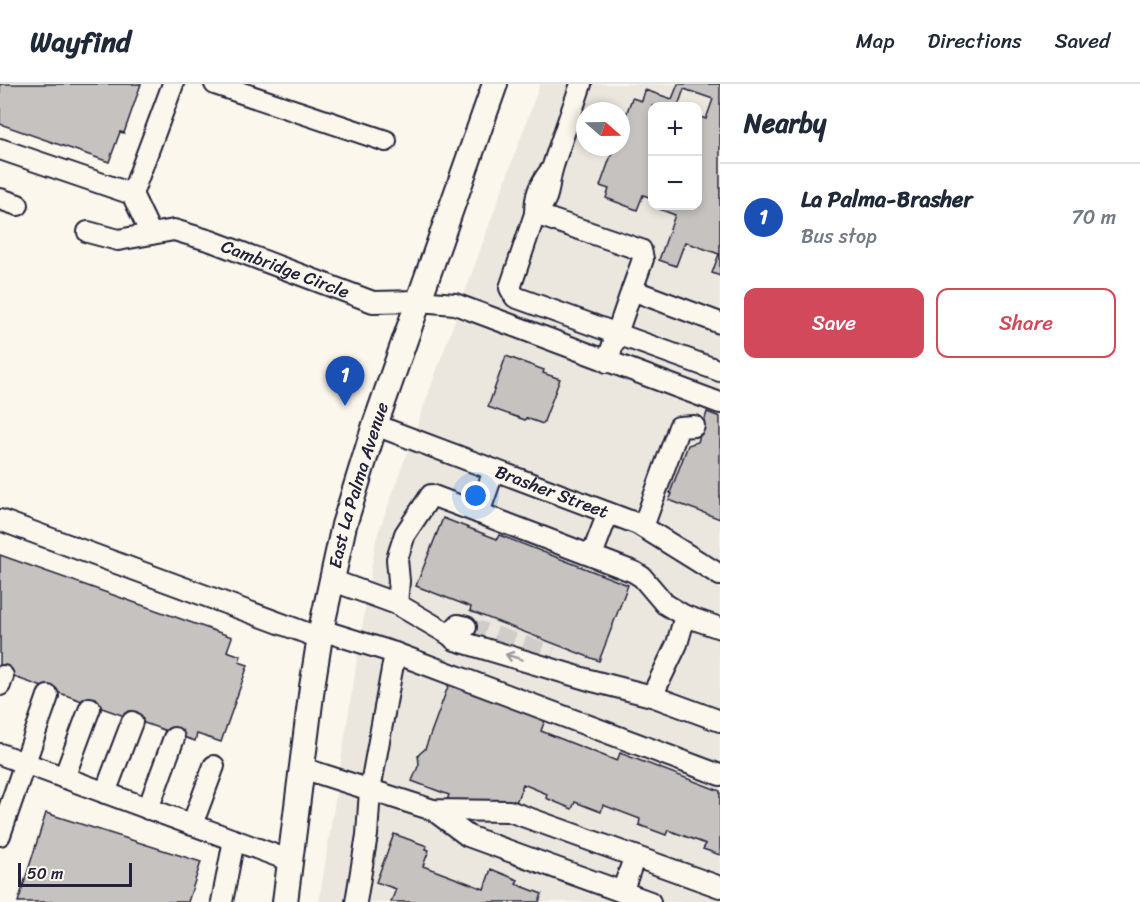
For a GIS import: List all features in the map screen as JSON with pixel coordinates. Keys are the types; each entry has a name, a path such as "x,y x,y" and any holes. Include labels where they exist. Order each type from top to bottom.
{"main road":[{"name":"East La Palma Avenue","path":"285,902 320,634 331,580 358,476 495,84"}],"street":[{"path":"132,194 173,84"},
{"path":"215,84 386,141"},
{"path":"581,84 551,170 540,184 535,198 535,214 510,288 515,297 720,371"},
{"path":"0,149 132,194 151,234"},
{"path":"535,214 641,250 643,259 607,362"},
{"name":"Cambridge Circle","path":"88,232 118,240 174,230 211,241 373,302 419,301 455,304 720,404"},
{"path":"632,290 720,322"},
{"name":"Brasher Street","path":"375,425 643,527 720,575"},
{"path":"643,527 679,428 694,426"},
{"path":"479,513 494,470"},
{"path":"397,604 398,559 405,534 430,495 592,555 642,577 666,604 685,616 720,628"},
{"path":"592,555 608,513"},
{"path":"0,520 320,634 395,652 720,775"},
{"path":"331,580 397,604 458,631 455,640 584,679 652,696 720,721"},
{"path":"652,696 677,644 685,616"},
{"path":"356,902 367,835 370,790 395,652"},
{"path":"552,655 572,663 584,679"},
{"path":"0,835 48,696"},
{"path":"64,778 90,708"},
{"path":"105,793 132,722"},
{"path":"148,809 174,738"},
{"path":"0,754 291,861"},
{"path":"192,825 214,766"},
{"path":"302,768 433,810 509,811 720,887"},
{"path":"433,810 468,836 650,902"},
{"path":"222,902 234,840"},
{"path":"622,892 634,856"}],"shaded area":[{"path":"540,84 720,84 720,902 319,902 376,539"}],"building":[{"path":"0,84 141,84 124,133 120,132 109,162 0,124"},
{"path":"678,84 720,84 720,276 712,273 719,254 685,242 676,266 659,260 675,215 662,210 702,210 702,118 706,119 713,99 684,89 679,102 648,102 648,197 643,195 637,210 606,198 609,189 600,186 611,156 630,156 630,104 632,98 642,101 645,90 672,99"},
{"path":"506,356 544,370 543,373 560,379 543,424 488,407"},
{"path":"707,412 720,417 720,519 669,500 688,445 698,442"},
{"path":"443,518 497,539 499,535 628,585 599,661 470,611 471,607 416,586"},
{"path":"0,555 232,637 227,651 241,656 239,662 248,665 221,742 197,734 195,741 0,672"},
{"path":"450,681 467,691 545,720 541,731 617,761 620,753 720,791 720,855 703,849 706,844 668,830 666,835 639,825 640,819 603,805 601,812 575,802 572,809 546,798 547,794 523,784 514,808 446,803 449,795 412,781 419,764 418,755 425,749"},
{"path":"46,813 201,862 188,902 18,902"},
{"path":"394,834 427,846 426,849 429,850 423,866 484,889 491,869 518,880 516,884 542,894 539,902 391,902 396,889 376,882"}],"tunnel":[{"path":"466,627 552,655"}],"place":[{"name":"La Palma-Brasher","path":"345,406"}]}
